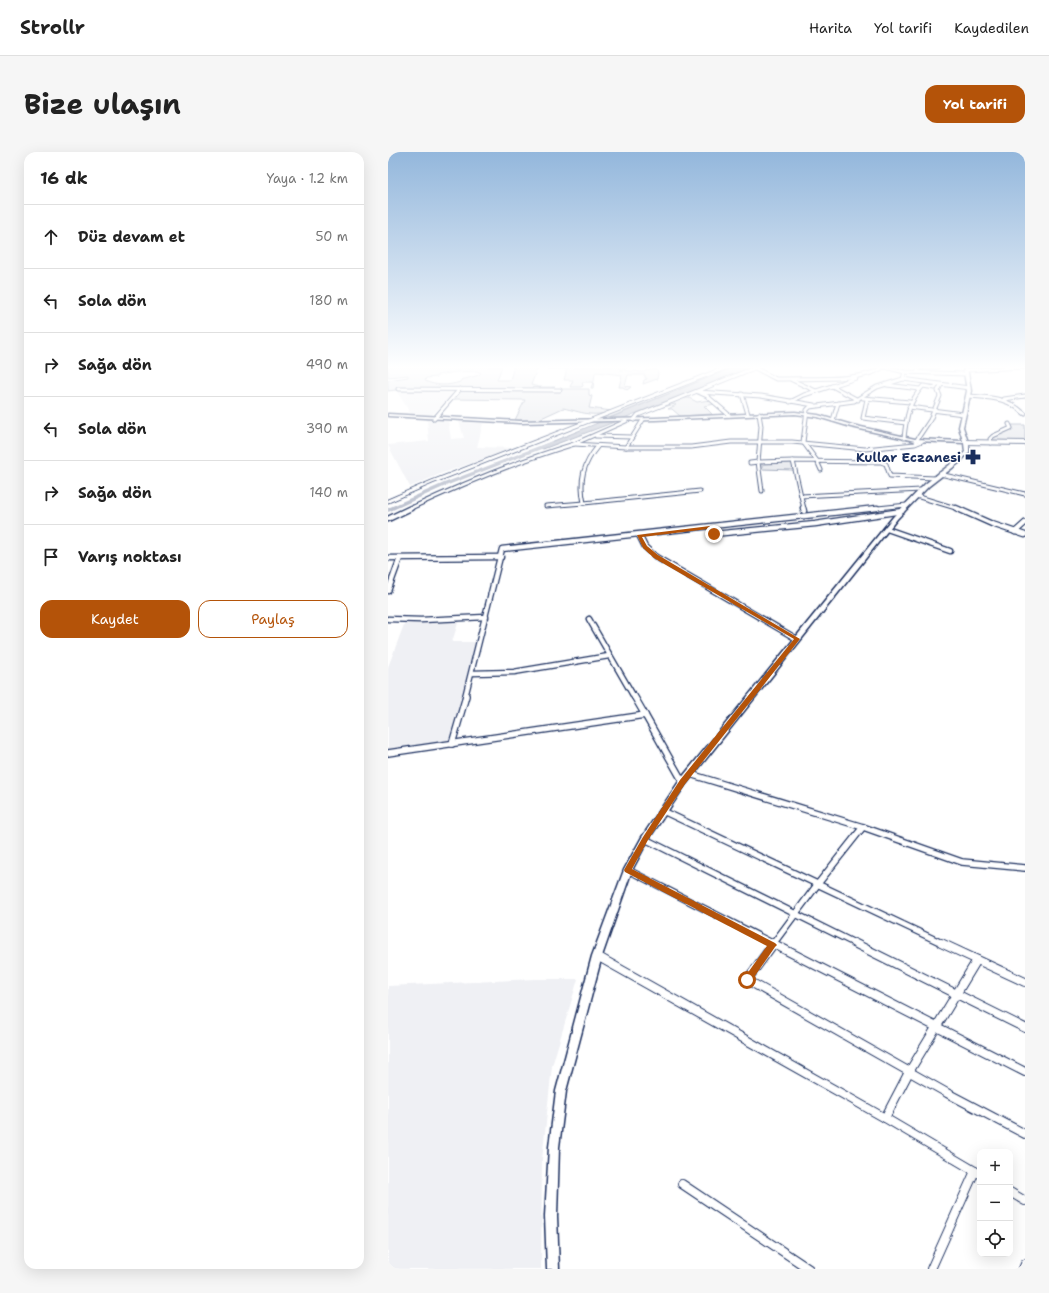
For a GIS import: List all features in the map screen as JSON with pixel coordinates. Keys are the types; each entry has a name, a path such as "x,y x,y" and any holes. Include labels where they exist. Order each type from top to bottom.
{"main road":[{"path":"437,418 511,423 567,423 591,421"},
{"path":"437,418 511,422 675,418"},
{"path":"825,418 904,438 922,441 966,442"},
{"path":"553,1269 551,1216 554,1147 561,1091 597,956 628,870 645,839 683,782 904,508 937,476 964,456 968,450 962,431 963,418"},
{"path":"567,423 572,425 573,428"}],"street":[{"path":"388,502 432,482 598,418"},
{"path":"761,418 761,442 758,462 762,491"},
{"path":"806,418 803,442 821,470"},
{"path":"864,418 906,423"},
{"path":"904,438 907,418"},
{"path":"916,440 928,426 932,418"},
{"path":"388,519 448,491 554,450 574,444 623,420"},
{"path":"626,447 643,420"},
{"path":"991,442 990,439 993,436 1010,428 1009,424"},
{"path":"594,435 631,437"},
{"path":"574,444 626,447 697,447 726,443 803,442 871,449 919,443 922,441"},
{"path":"966,442 1024,443"},
{"path":"584,502 580,485 582,471 586,461 598,446"},
{"path":"793,461 804,511"},
{"path":"750,463 793,461 881,462 886,464 890,476 937,476 1025,494"},
{"path":"546,506 700,491"},
{"path":"801,496 918,493 1025,535"},
{"path":"452,744 502,557 502,549 904,508"},
{"path":"710,528 714,534 827,522 904,508"},
{"path":"759,522 767,528"},
{"path":"1015,532 1025,523"},
{"path":"887,529 950,551"},
{"path":"639,535 645,547 656,557 798,639"},
{"path":"388,558 502,557"},
{"path":"388,591 400,558"},
{"path":"388,619 421,620 486,617"},
{"path":"589,619 683,782"},
{"path":"472,673 514,672 609,656"},
{"path":"388,753 645,715"},
{"path":"690,774 863,827 962,862 1025,868"},
{"path":"663,811 1025,982"},
{"path":"863,827 817,885 747,980 909,1072 1025,1134"},
{"path":"645,839 1025,1028"},
{"path":"628,870 772,945 1025,1072"},
{"path":"597,956 885,1118 977,1172"},
{"path":"885,1118 909,1072 977,960"},
{"path":"930,1269 977,1175"},
{"path":"682,1184 800,1266 809,1269"},
{"path":"1013,1194 1025,1201"},
{"path":"1023,1269 1025,1264"}],"shaded area":[{"path":"516,418 541,418 537,420 515,420"},
{"path":"427,419 448,421 451,439 464,438 459,421 483,423 477,447 514,448 440,474 410,487 388,445 429,441"},
{"path":"1012,425 1025,425 1025,440 1016,442 991,440 993,437 1012,428"},
{"path":"762,463 792,463 793,470 762,469"},
{"path":"459,620 452,642 475,642 450,742 388,750 388,667 405,622"},
{"path":"535,979 578,979 552,1066 542,1160 541,1269 388,1269 388,986"}],"water":[{"path":"610,418 624,418 543,449 539,447"}],"waterway":[{"path":"388,510 446,484 552,443"}],"place":[{"name":"Kullar Eczanesi","path":"973,457"}],"route":[{"path":"714,534 710,528 639,535 642,544 656,557 798,639 683,782 645,839 628,870 772,945 747,980"}]}
